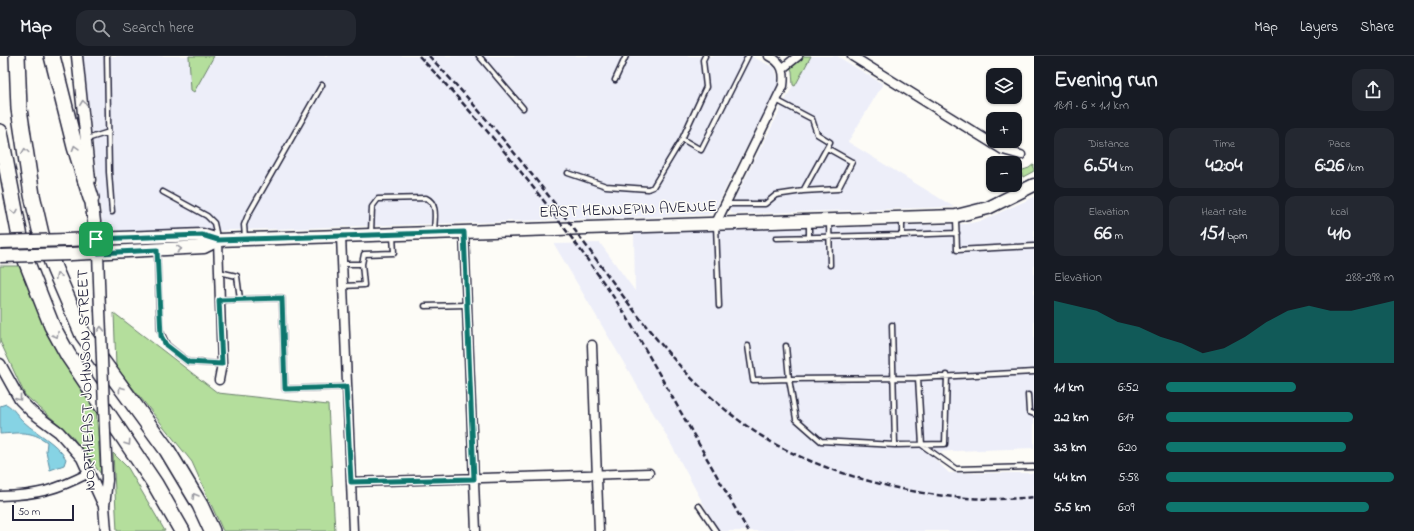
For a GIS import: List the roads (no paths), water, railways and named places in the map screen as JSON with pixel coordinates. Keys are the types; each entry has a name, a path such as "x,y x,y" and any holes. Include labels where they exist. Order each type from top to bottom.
{"highway":[{"path":"17,56 19,109 32,194 41,234 55,270 83,335 167,450 200,505 212,531"},
{"path":"52,56 75,147 92,198"},
{"path":"0,132 23,253 52,326 68,355 155,484 182,531"}],"main road":[{"name":"EAST HENNEPIN AVENUE","path":"0,242 202,235 218,240 245,240 956,216 988,208 1034,185"},
{"path":"92,198 98,253"},
{"name":"EAST HENNEPIN AVENUE","path":"0,256 98,253 204,247 218,240"}],"street":[{"path":"78,56 92,198"},
{"path":"716,224 724,204 783,86 783,68 776,60 769,56"},
{"path":"783,68 798,56"},
{"path":"852,56 1002,150 1021,155"},
{"path":"464,232 476,531"},
{"path":"341,236 353,531"},
{"path":"218,240 222,364 219,380"},
{"name":"NORTHEAST JOHNSON STREET","path":"98,253 107,480 104,506 106,531"},
{"path":"592,345 599,531"},
{"name":"NORTHEAST JOHNSON STREET","path":"0,364 20,400 32,412 59,432 82,458 104,506"},
{"path":"0,496 30,495 46,492 89,473"},
{"path":"351,482 649,473"}],"lane":[{"path":"107,56 109,172 112,212"},
{"path":"479,56 523,108"},
{"path":"615,80 626,56"},
{"path":"568,173 606,186 648,189 653,187 682,139 706,87 703,60 705,56"},
{"path":"682,139 701,150 748,56"},
{"path":"245,240 244,225 248,215 322,85"},
{"path":"776,100 812,119 817,134 830,142 803,191"},
{"path":"87,139 109,132"},
{"path":"724,204 765,204 776,194 838,189 852,162 827,148"},
{"path":"162,192 207,216 214,224 218,240"},
{"path":"371,235 374,203 378,199 426,198 432,201 434,206 434,233"},
{"path":"956,216 957,250 1034,246"},
{"path":"902,217 902,235"},
{"path":"809,220 809,237"},
{"path":"829,220 830,265"},
{"path":"716,224 719,306"},
{"path":"776,238 957,233"},
{"path":"343,286 364,285 362,264 364,254 394,253 393,234"},
{"path":"156,237 160,330 163,340 188,362 222,364"},
{"path":"342,264 362,264"},
{"path":"219,272 237,276 240,299"},
{"path":"219,300 282,298 285,389 346,387"},
{"path":"425,306 467,305"},
{"path":"892,325 895,445"},
{"path":"748,346 753,380 893,377 918,378 947,375 1034,372"},
{"path":"786,346 789,379 796,419 821,441 895,445 945,444 947,375"},
{"path":"918,378 922,445"},
{"path":"1028,395 1029,412 1034,414"},
{"path":"922,445 956,469 967,470 1034,467"},
{"path":"699,506 716,531"}],"water":[{"path":"6,404 11,407 29,427 52,443 62,453 66,459 64,465 50,470 46,451 47,442 41,438 25,433 0,434 0,406"}],"railway":[{"path":"419,56 448,86 529,182 603,282 627,317 748,531"},
{"path":"429,56 482,114 532,175 658,341 711,397 741,422 773,443 801,457 858,478 888,486 961,498 997,499 1034,497"}]}
